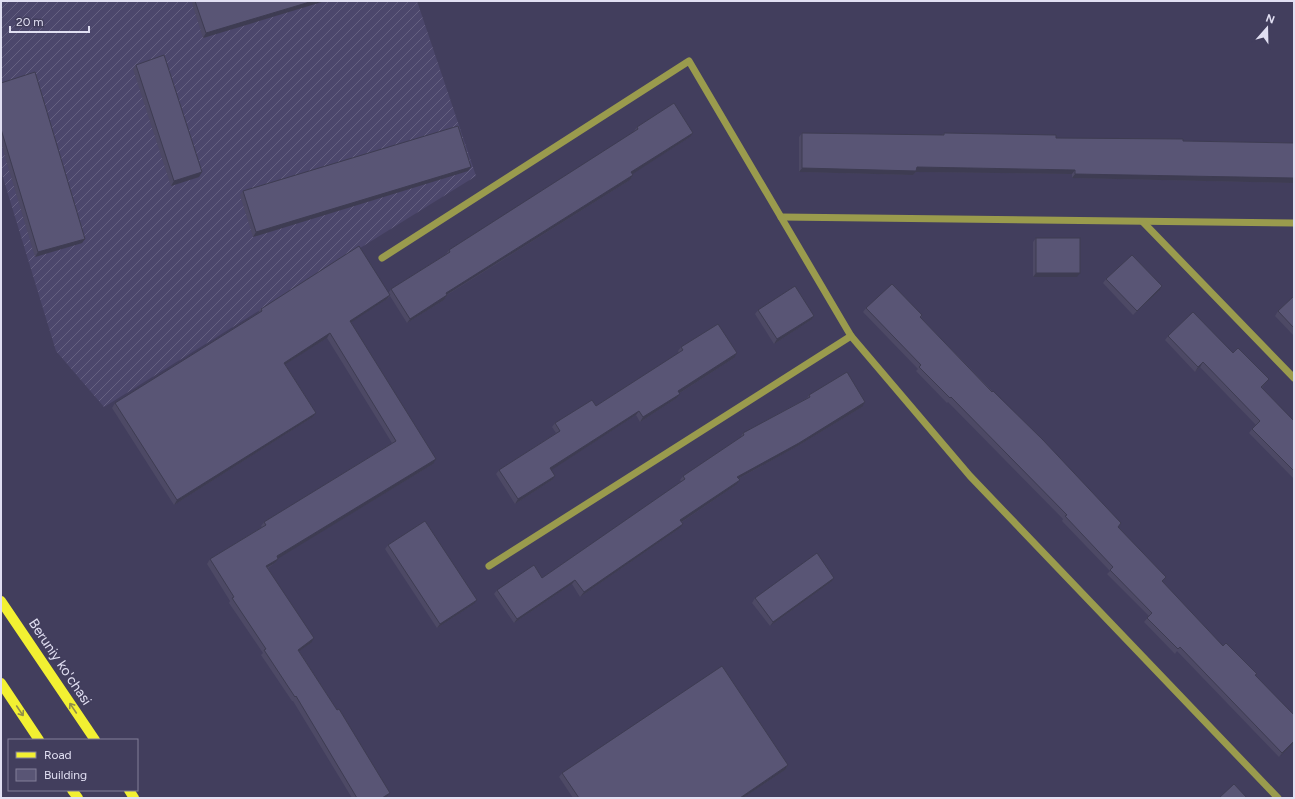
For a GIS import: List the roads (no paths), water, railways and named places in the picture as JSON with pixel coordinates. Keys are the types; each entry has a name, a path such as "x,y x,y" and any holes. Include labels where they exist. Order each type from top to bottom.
{"main road":[{"name":"Beruniy ko'chasi","path":"1,601 94,739"},
{"path":"1,683 38,739"}],"street":[{"path":"382,258 689,61 851,336 970,476 1278,798"},
{"path":"781,217 1294,223"},
{"path":"1143,222 1294,378"},
{"path":"489,566 851,336"}]}
